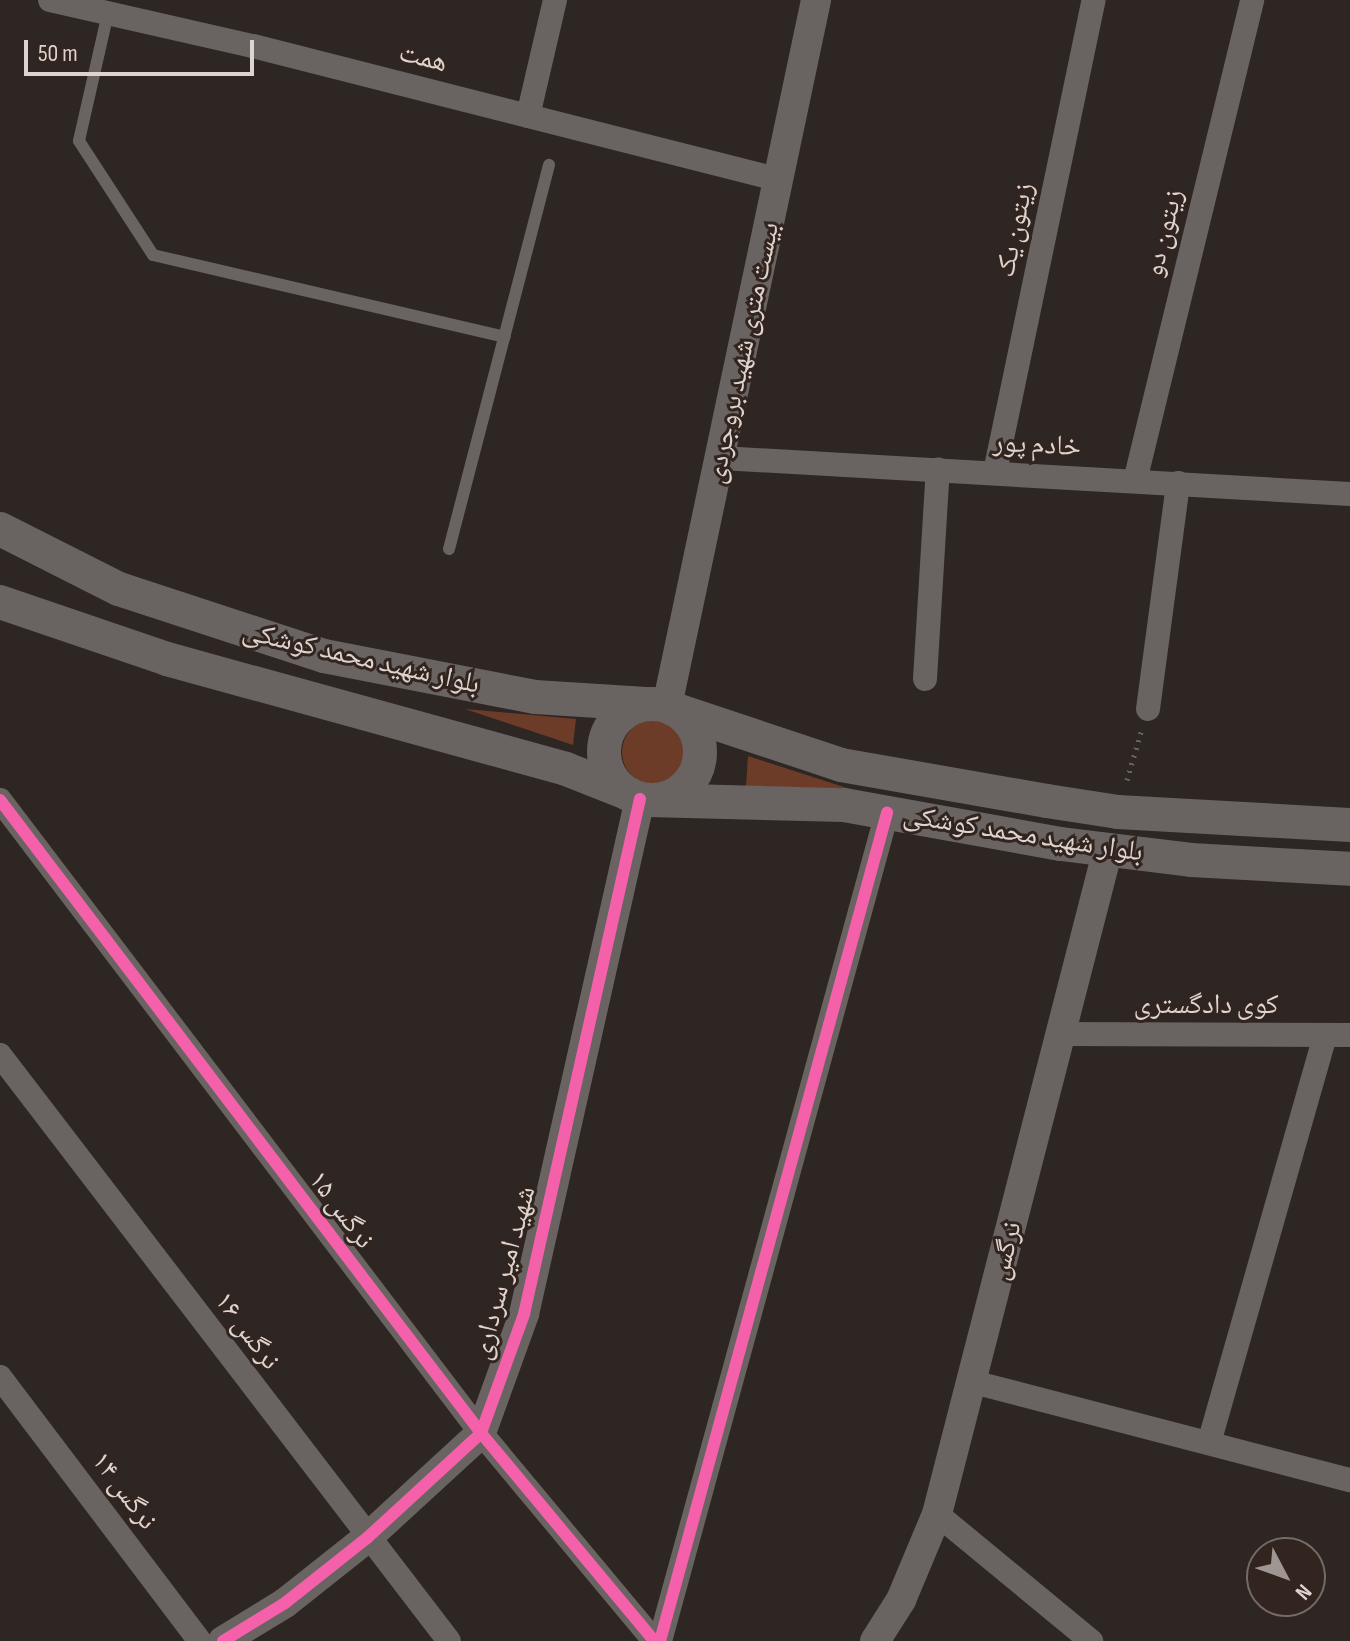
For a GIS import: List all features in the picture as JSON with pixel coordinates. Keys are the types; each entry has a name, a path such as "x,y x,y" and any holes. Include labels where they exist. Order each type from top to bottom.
{"main road":[{"name":"بلوار شهید محمد کوشکی","path":"0,529 119,589 324,656 535,697 662,706 841,765 1118,812 1350,825"},
{"name":"بلوار شهید محمد کوشکی","path":"0,602 167,659 566,769 639,798 766,800 887,813 1108,849 1350,869"},
{"path":"662,706 685,717 700,742 697,771 677,793 639,798 609,773 605,743 619,717 662,706"}],"street":[{"name":"همت","path":"50,0 780,180"},
{"path":"528,116 555,0"},
{"name":"بیست متری شهید بروجردی","path":"662,706 721,458 816,0"},
{"name":"زیتون یک","path":"995,472 1094,0"},
{"name":"زیتون دو","path":"1135,481 1252,0"},
{"name":"خادم پور","path":"721,458 1350,494"},
{"path":"925,679 938,469"},
{"path":"1148,709 1178,483"},
{"name":"شهید امیر سرداری","path":"223,1641 285,1603 367,1538 481,1433 524,1314 639,798"},
{"name":"نرگس ۱۵","path":"0,800 481,1433 657,1641"},
{"path":"657,1641 887,813"},
{"name":"نرگس","path":"875,1641 901,1600 937,1514 1108,849"},
{"name":"کوی دادگستری","path":"1061,1034 1350,1035"},
{"path":"1209,1443 1325,1035"},
{"name":"نرگس ۱۶","path":"0,1055 367,1538 449,1641"},
{"name":"نرگس ۱۴","path":"0,1377 200,1641"},
{"path":"973,1382 1350,1480"},
{"path":"937,1514 1091,1641"}],"lane":[{"path":"108,13 79,141 153,255 505,337"},
{"path":"449,549 549,165"}],"path":[{"path":"1118,812 1148,709"}],"shaded area":[{"path":"465,709 576,719 573,745"},
{"path":"655,719 668,722 678,729 685,739 688,752 685,765 678,775 668,782 655,785 642,782 632,775 625,765 622,752 625,739 632,729 642,722"},
{"path":"748,756 850,789 746,786"}],"cycle path":[{"path":"223,1641 285,1603 367,1538 481,1433 524,1314 640,799"},
{"path":"0,800 481,1433 654,1641"},
{"path":"660,1641 887,813"}]}
